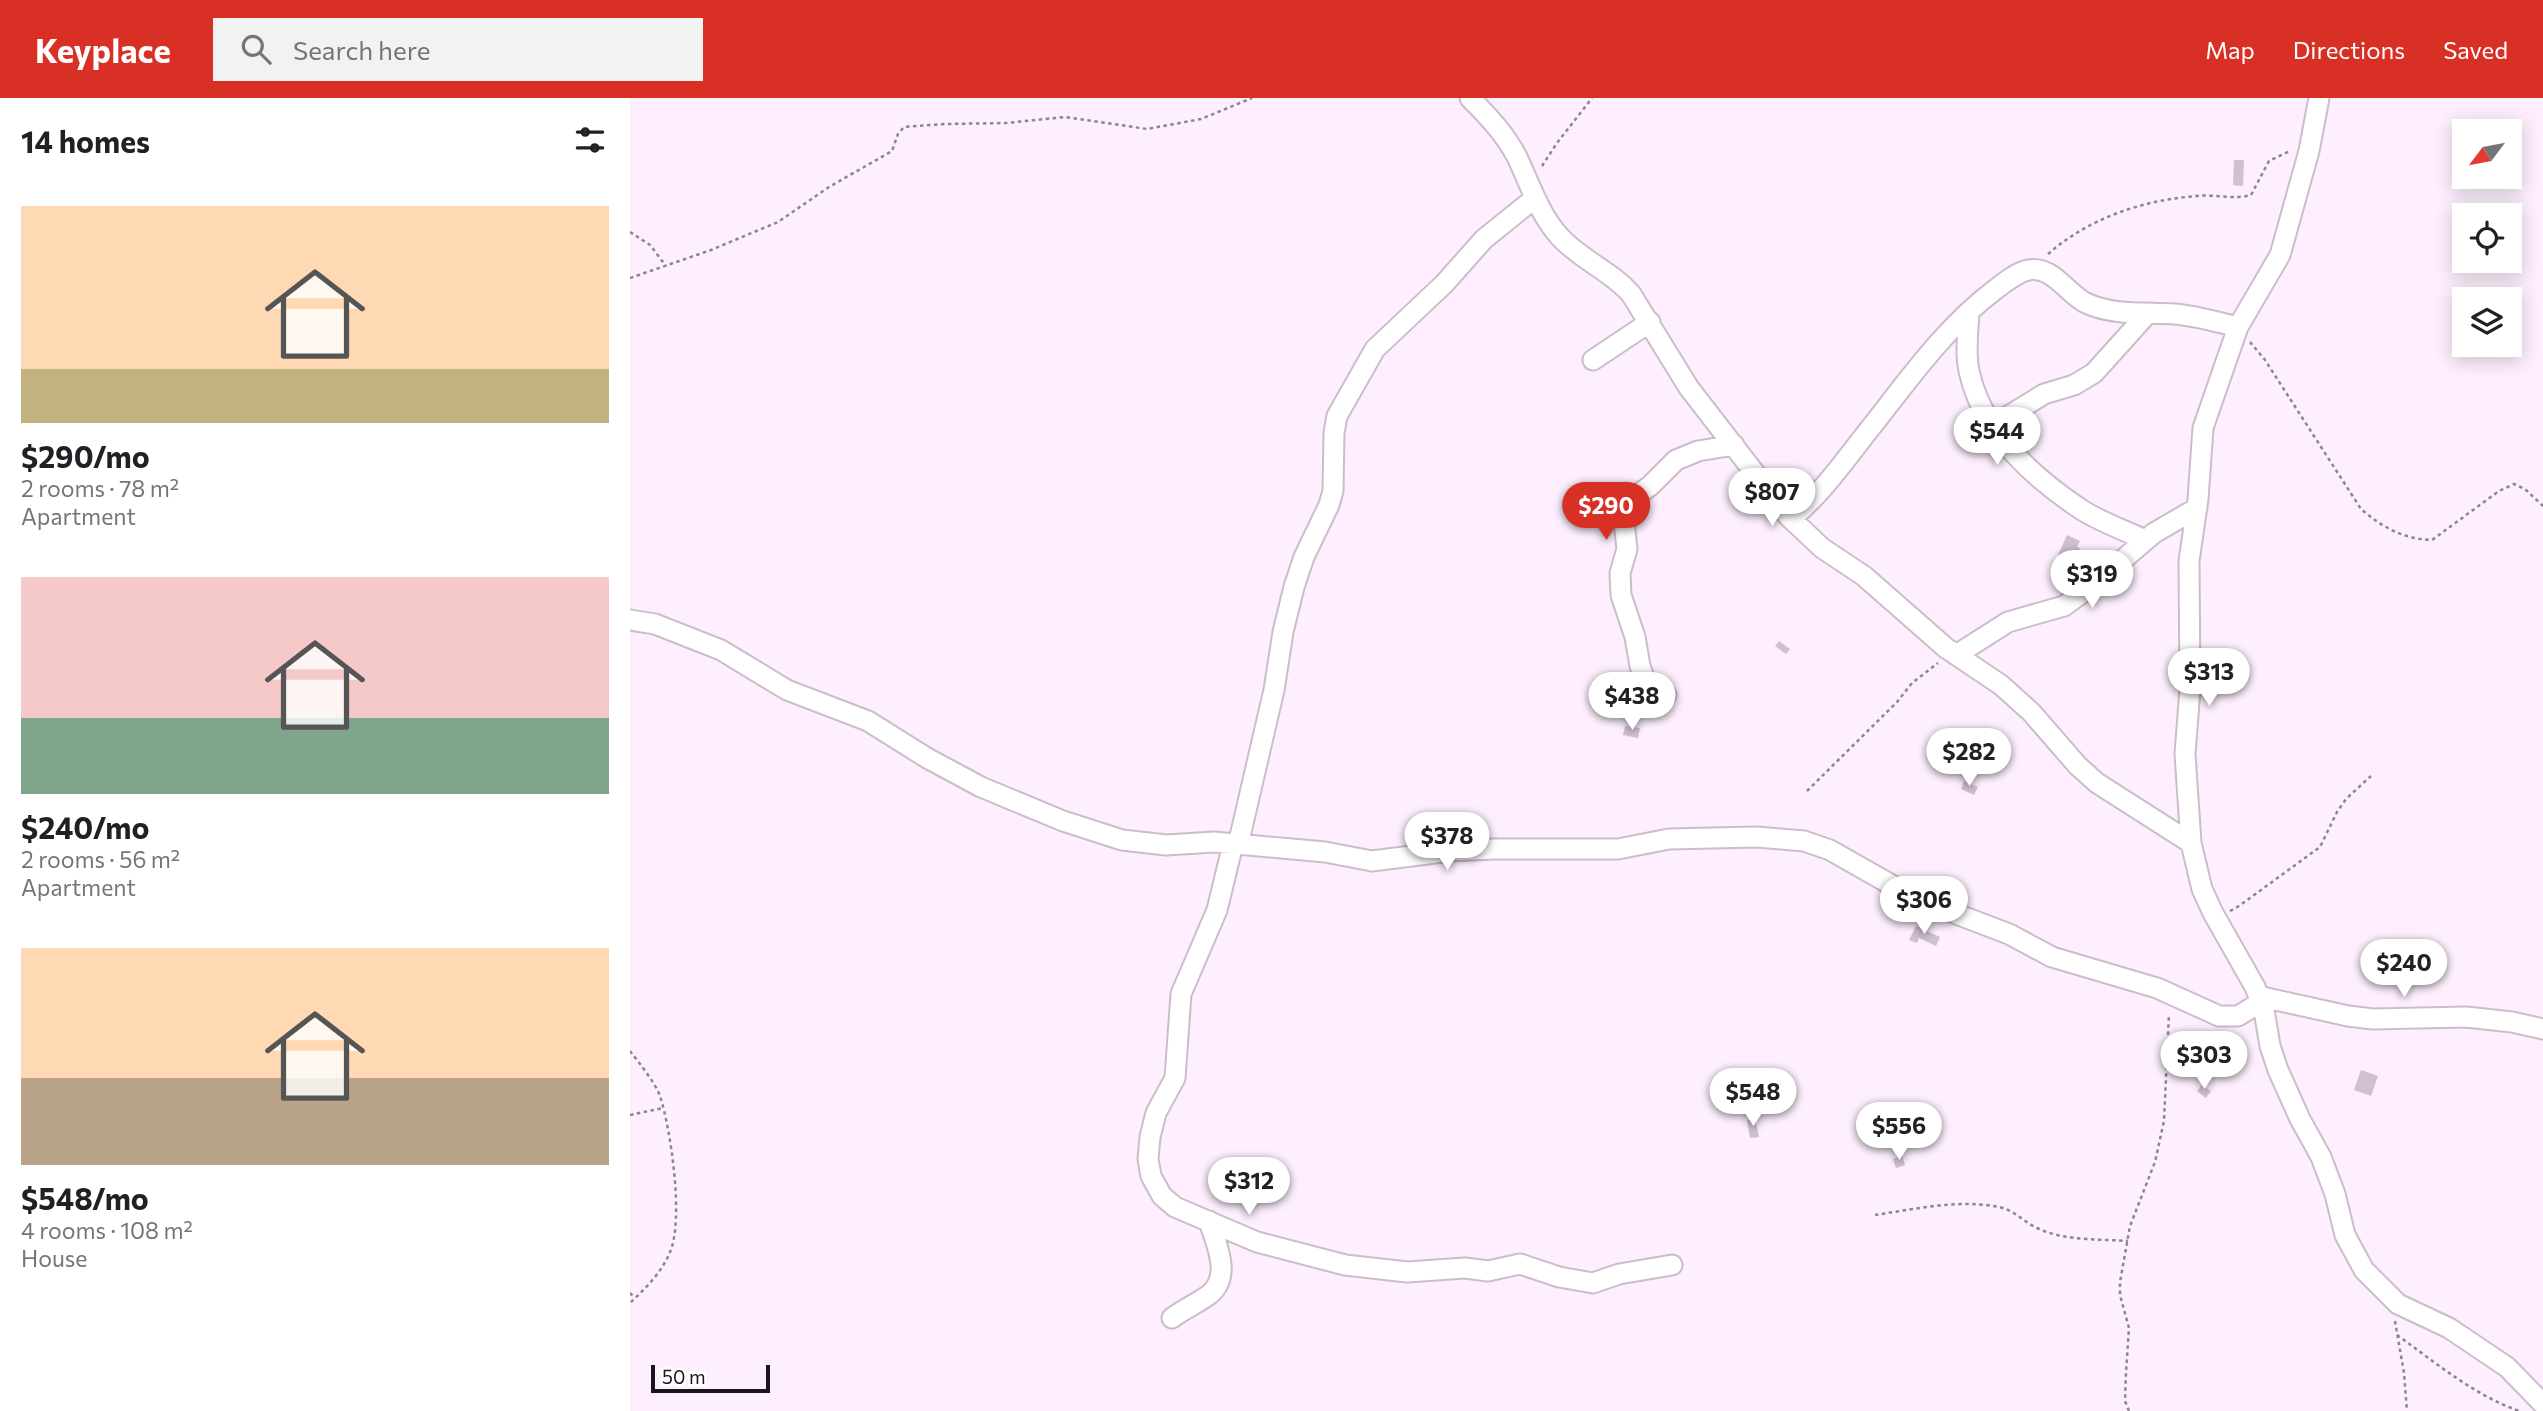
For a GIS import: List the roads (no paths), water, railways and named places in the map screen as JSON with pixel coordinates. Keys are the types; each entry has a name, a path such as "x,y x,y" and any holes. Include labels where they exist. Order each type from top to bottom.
{"street":[{"path":"1470,98 1506,139 1532,192 1559,237 1586,261 1623,285 1650,322 1689,388 1791,519 1822,548 1864,576 1954,654 2001,685 2031,712 2078,766 2097,783 2191,843"},
{"path":"2319,98 2310,145 2280,256 2238,327 2203,428 2197,508 2189,561 2190,690 2185,754 2191,843 2202,889 2259,999 2278,1070 2321,1157 2335,1194 2345,1235 2364,1270 2398,1304 2449,1328 2507,1367 2543,1405"},
{"path":"1532,192 1484,239 1444,284 1376,349 1337,416 1333,491 1294,587 1283,632 1274,690 1217,910 1181,995 1175,1078 1156,1113 1148,1159 1152,1176 1162,1196 1175,1207 1257,1242 1345,1265 1407,1272 1465,1268 1488,1271 1520,1264 1559,1277 1593,1283 1619,1274 1672,1265"},
{"path":"1791,519 1824,489 1920,365 1969,312 2008,280 2030,270 2061,281 2083,302 2101,309 2202,318 2238,327"},
{"path":"1969,312 1969,369 1976,396 1992,426 2011,452 2084,512 2146,540"},
{"path":"1992,426 2044,394 2074,385 2094,373 2148,313"},
{"path":"1594,360 1650,322"},
{"path":"1666,695 1650,686 1646,680 1621,595 1620,573 1627,550 1626,513 1633,498 1650,486 1676,460 1698,451 1734,445"},
{"path":"1954,654 2008,622 2064,606 2146,540 2178,517 2197,508"},
{"path":"630,620 655,624 721,650 787,690 868,721 927,758 981,786 1063,821 1122,840 1166,845 1214,842 1325,852 1372,861 1451,851 1618,849 1669,839 1757,838 1804,841 1830,850 1933,905 2009,934 2052,957 2169,993 2219,1016 2231,1017 2246,1012 2259,999"},
{"path":"2259,999 2373,1019 2466,1017 2512,1022 2543,1029"},
{"path":"1172,1318 1212,1293 1219,1280 1222,1267 1220,1255 1209,1221"}]}
